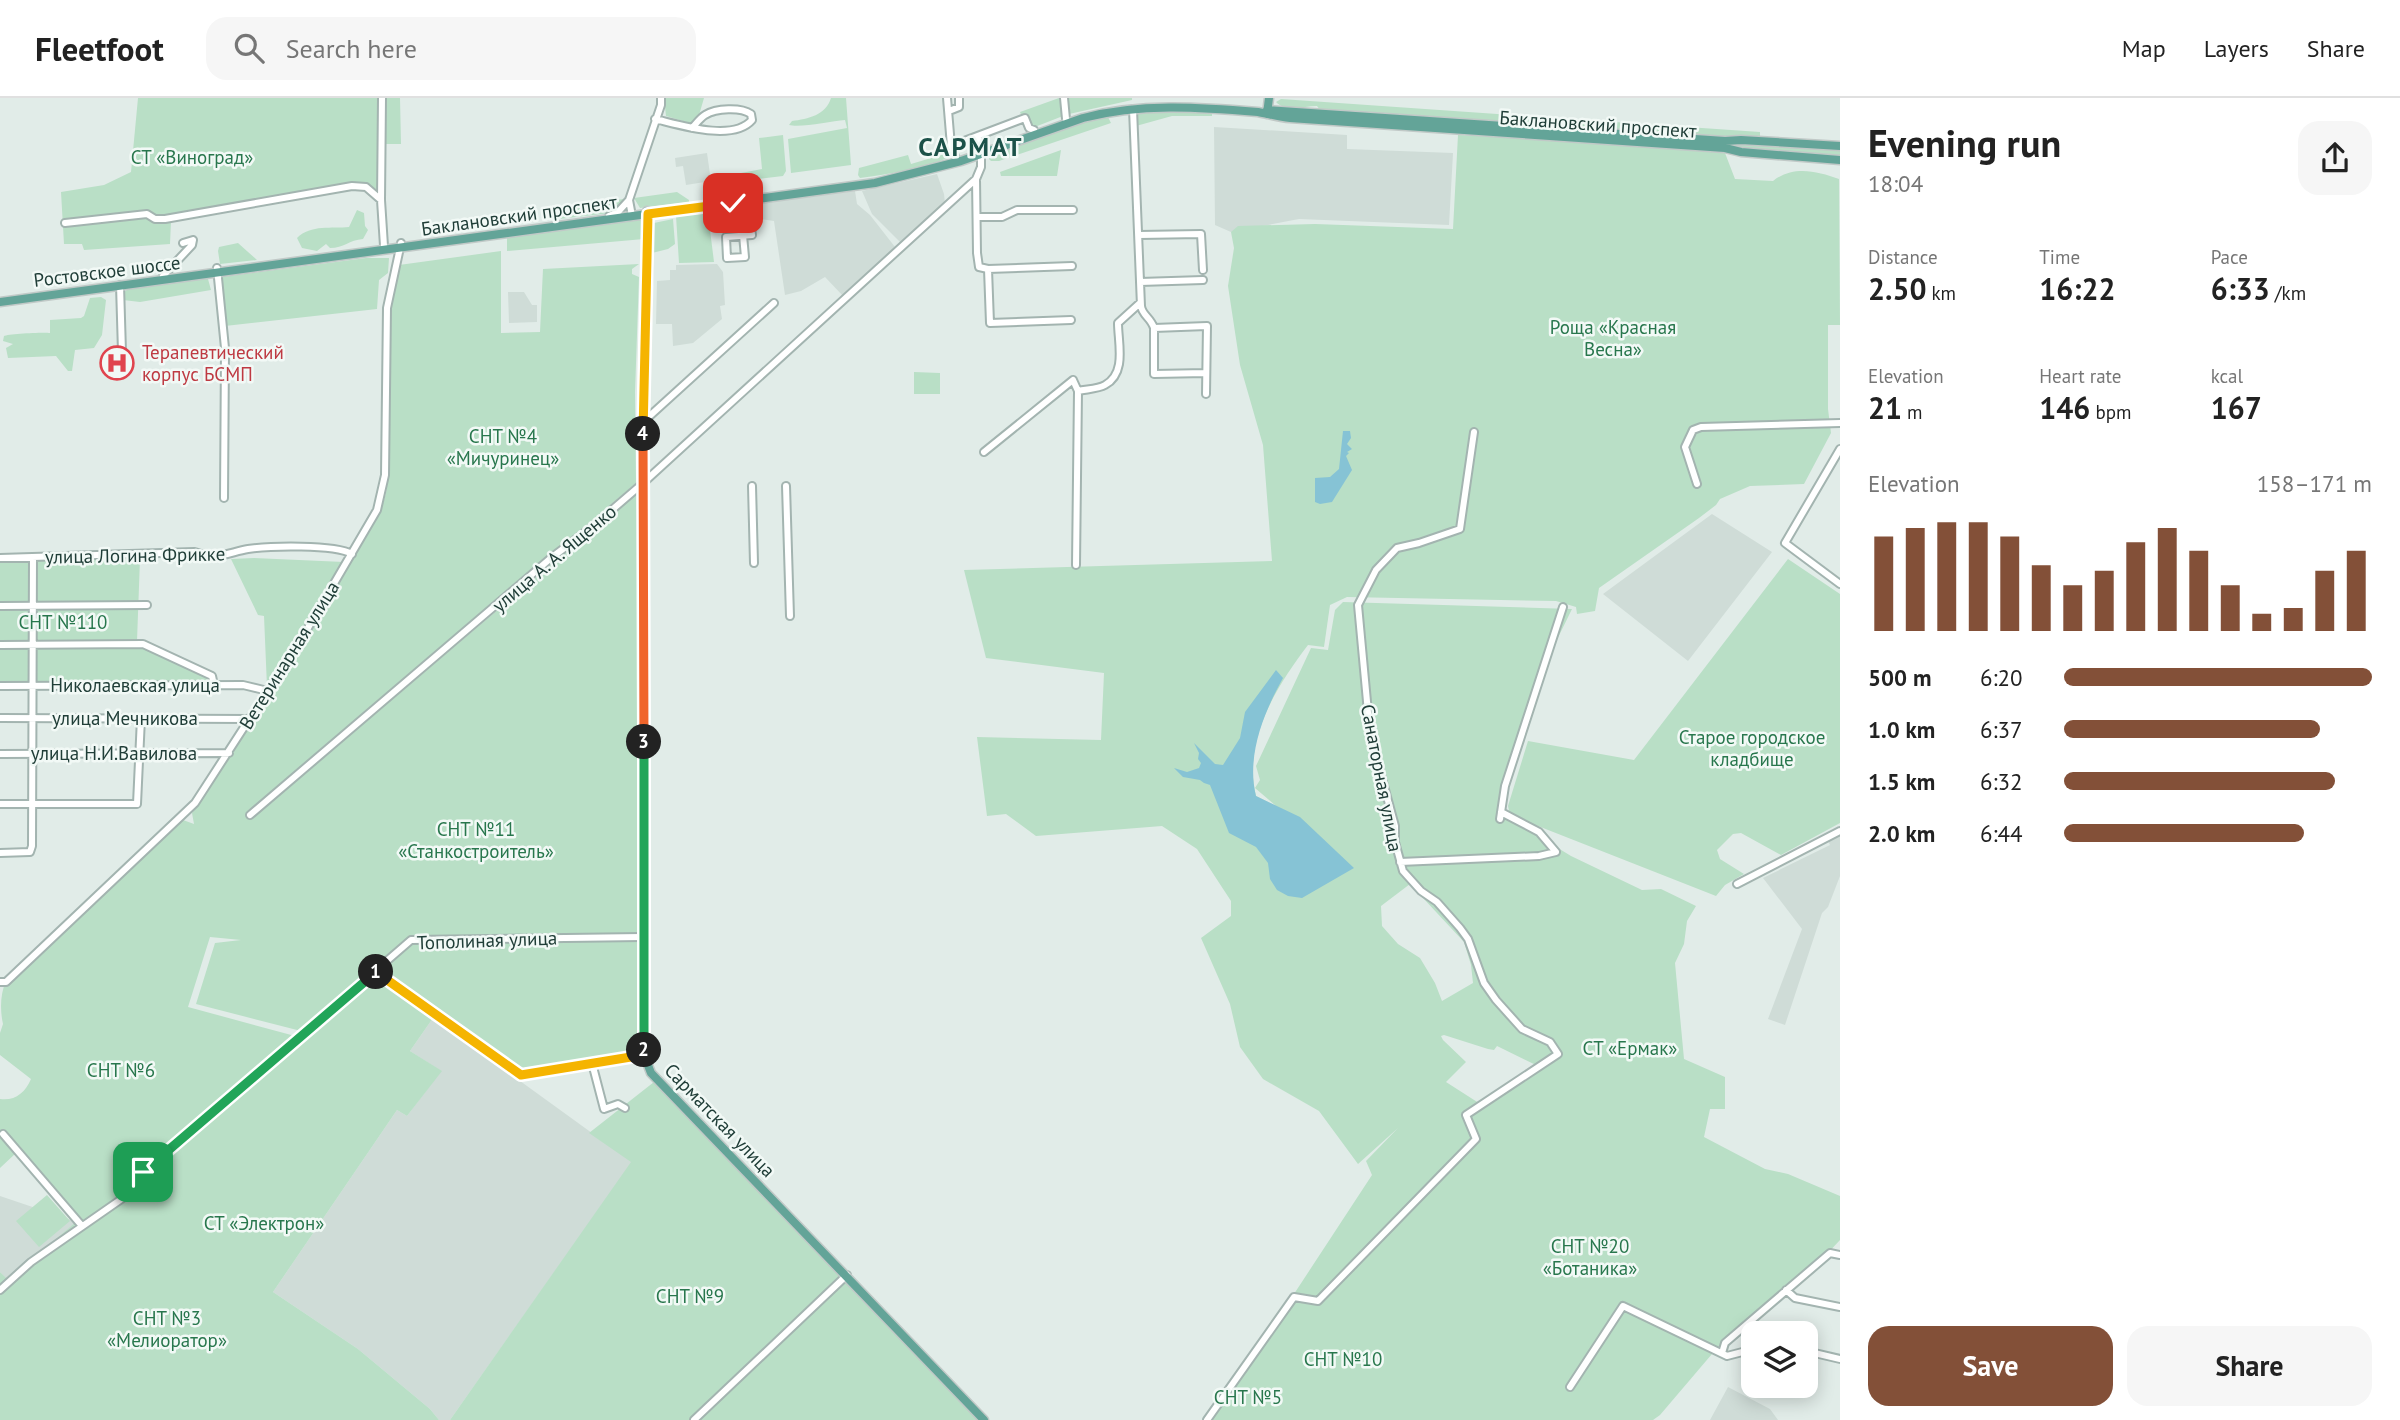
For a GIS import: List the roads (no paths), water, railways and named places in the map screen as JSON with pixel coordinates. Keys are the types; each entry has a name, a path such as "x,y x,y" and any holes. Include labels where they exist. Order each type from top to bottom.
{"main road":[{"path":"1267,112 1269,98"},
{"name":"Баклановский проспект","path":"217,270 856,184 981,152 1066,119 1101,109 1133,104 1172,103 1735,146 1840,160"},
{"name":"Баклановский проспект","path":"648,212 747,201 932,170 1062,124 1133,104"},
{"name":"Баклановский проспект","path":"1735,146 1840,146"},
{"name":"Сарматская улица","path":"648,212 642,484 644,1055 652,1073 984,1420"},
{"name":"Баклановский проспект","path":"217,270 632,215"},
{"name":"Ростовское шоссе","path":"0,300 217,270"},
{"name":"Ростовское шоссе","path":"0,300 217,270"}],"street":[{"path":"382,98 381,200 384,246"},
{"path":"609,216 618,212 629,200 661,98"},
{"path":"947,98 951,146 956,159"},
{"path":"949,111 959,107 959,98"},
{"path":"1064,98 1066,119"},
{"path":"1133,104 1140,303 1142,312 1152,321 1154,328 1154,374 1206,373"},
{"path":"655,119 692,128 710,131 745,126 752,120 751,114 744,110 711,112 692,128"},
{"path":"951,146 1025,118 1029,128 1034,130"},
{"path":"978,136 981,152 981,167 976,179 979,267 1072,266"},
{"name":"улица А. А. Ященко","path":"250,816 551,558 642,484 976,179"},
{"path":"65,223 147,214 155,219 165,219 352,186 366,187 381,200"},
{"path":"629,200 634,208 648,212"},
{"path":"629,200 632,215"},
{"path":"743,235 745,257 727,258 726,237 743,235 752,234 747,201"},
{"path":"976,217 1002,217 1017,210 1073,210"},
{"path":"1139,235 1201,234 1203,270"},
{"path":"163,276 192,245 193,240 183,243"},
{"name":"Ветеринарная улица","path":"3,982 182,817 201,796 251,719 377,510 383,489 387,308 401,245"},
{"path":"988,269 990,323 1071,320"},
{"path":"217,270 225,348 224,498"},
{"path":"1140,282 1203,280"},
{"path":"120,285 122,352"},
{"path":"643,422 774,303"},
{"path":"1078,391 1105,386 1116,376 1121,358 1118,323 1140,303"},
{"path":"1154,328 1207,326 1206,394"},
{"path":"984,452 1073,380 1078,391 1076,565"},
{"path":"1697,484 1685,447 1693,430 1701,427 1830,420 1840,423"},
{"name":"Санаторная улица","path":"1207,1420 1294,1297 1318,1301 1476,1139 1466,1115 1558,1054 1550,1042 1522,1029 1496,1000 1484,983 1468,939 1437,902 1421,891 1403,871 1395,826 1374,753 1369,723 1359,605 1376,570 1397,548 1460,530 1475,432"},
{"path":"1840,449 1785,543 1840,584"},
{"path":"752,486 754,563"},
{"path":"786,486 790,616"},
{"name":"улица Логина Фрикке","path":"0,558 185,552 210,556 271,547 332,548 352,554"},
{"path":"0,853 30,852 32,846 33,558"},
{"path":"0,606 147,605"},
{"path":"1400,862 1539,856 1556,852 1539,832 1501,815 1505,786 1563,607"},
{"path":"0,646 143,645 212,676 214,685"},
{"name":"Николаевская улица","path":"0,686 243,685 268,691"},
{"name":"улица Мечникова","path":"0,718 251,719"},
{"path":"0,804 137,804 141,718"},
{"name":"улица Н.И.Вавилова","path":"0,754 229,753"},
{"path":"1737,884 1840,831"},
{"name":"Тополиная улица","path":"0,1290 22,1270 133,1191 143,1172 411,940 642,937"},
{"path":"375,971 521,1075 644,1055"},
{"path":"592,1063 604,1109 618,1104 625,1108"},
{"path":"3,1134 82,1226"},
{"path":"1722,1353 1725,1343 1830,1253 1840,1255"},
{"path":"694,1420 847,1275"},
{"path":"1786,1290 1795,1298 1840,1307"},
{"path":"1570,1387 1623,1306 1727,1356 1741,1354"},
{"path":"1818,1354 1840,1359"}],"water":[{"path":"1343,431 1350,431 1351,438 1347,444 1352,449 1346,456 1352,470 1332,502 1320,504 1315,502 1315,478 1330,477 1339,469"},
{"path":"1276,670 1283,678 1263,720 1255,750 1253,765 1256,796 1300,817 1354,868 1302,898 1288,896 1277,890 1270,879 1268,863 1256,847 1229,833 1210,785 1183,777 1174,768 1187,772 1199,768 1199,753 1194,743 1215,764 1223,765 1240,738 1245,712"}],"place":[{"name":"Терапевтический корпус БСМП","path":"117,363"}],"district":[{"name":"САРМАТ","path":"971,146"}],"park label":[{"name":"СТ «Виноград»","path":"192,157"},
{"name":"Роща «Красная Весна»","path":"1613,338"},
{"name":"СНТ №4 «Мичуринец»","path":"503,447"},
{"name":"СНТ №110","path":"63,622"},
{"name":"Старое городское кладбище","path":"1752,748"},
{"name":"СНТ №11 «Станкостроитель»","path":"476,840"},
{"name":"СТ «Ермак»","path":"1630,1048"},
{"name":"СНТ №6","path":"121,1070"},
{"name":"СТ «Электрон»","path":"264,1223"},
{"name":"СНТ №20 «Ботаника»","path":"1590,1257"},
{"name":"СНТ №9","path":"690,1296"},
{"name":"СНТ №3 «Мелиоратор»","path":"167,1329"},
{"name":"СНТ №10","path":"1343,1359"},
{"name":"СНТ №5","path":"1248,1397"}]}
